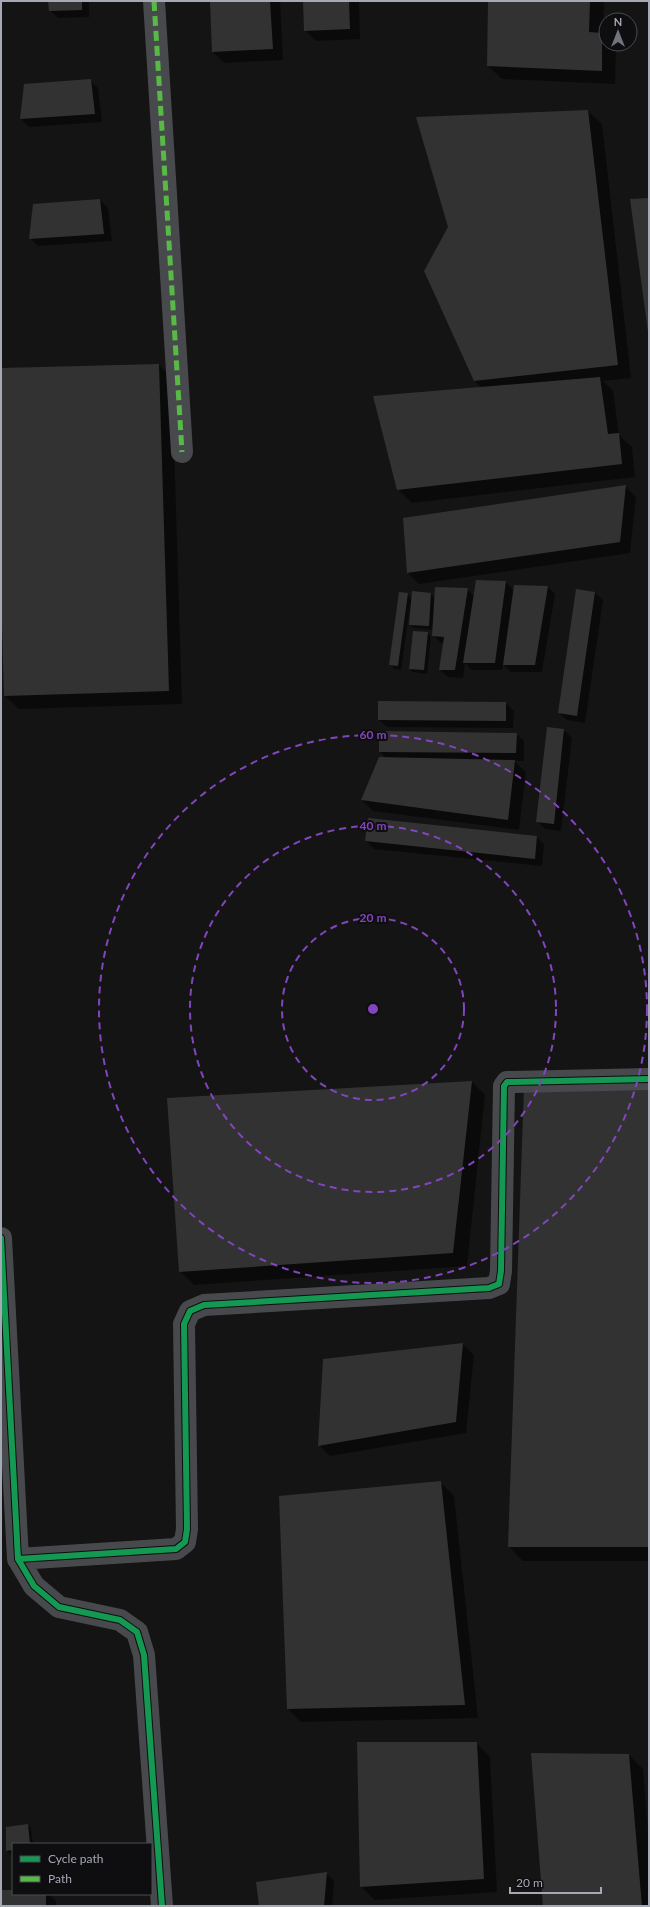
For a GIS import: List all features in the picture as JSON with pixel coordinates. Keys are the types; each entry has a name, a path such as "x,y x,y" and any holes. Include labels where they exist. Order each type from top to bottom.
{"street":[{"path":"154,1 182,452"},
{"path":"18,1558 176,1549 185,1542 187,1529 184,1324 190,1311 204,1305 489,1288 498,1284 501,1271 504,1086 507,1082 649,1079"},
{"path":"1,1238 18,1558 34,1586 59,1607 120,1620 137,1632 144,1655 162,1906"}],"building":[{"path":"48,1 82,1 82,10 49,11"},
{"path":"210,1 270,1 273,49 212,52"},
{"path":"303,1 349,1 350,29 304,31"},
{"path":"488,1 590,1 589,32 598,33 598,52 602,52 602,71 487,66"},
{"path":"91,79 95,114 20,119 24,84"},
{"path":"588,110 618,365 474,381 424,271 448,227 416,117"},
{"path":"649,198 649,332 648,332 630,199"},
{"path":"100,199 104,234 29,239 33,204"},
{"path":"159,364 169,691 4,696 1,590 1,368"},
{"path":"600,377 608,434 619,433 622,464 397,490 373,396"},
{"path":"626,485 620,542 407,573 403,518"},
{"path":"476,580 506,581 495,663 463,663"},
{"path":"514,585 548,586 535,665 503,665"},
{"path":"435,587 468,588 455,670 439,670 444,637 432,636"},
{"path":"576,589 595,592 577,716 558,713"},
{"path":"412,591 431,593 429,626 409,625"},
{"path":"399,592 408,593 398,666 389,665"},
{"path":"413,631 428,632 424,670 409,669"},
{"path":"378,701 506,702 506,721 378,720"},
{"path":"547,727 564,729 554,824 536,822"},
{"path":"379,731 517,733 516,753 379,752"},
{"path":"379,757 515,760 508,820 361,800"},
{"path":"368,818 537,836 535,859 365,841"},
{"path":"472,1081 453,1253 179,1272 167,1098"},
{"path":"649,1085 649,1547 508,1547 524,1086"},
{"path":"463,1343 456,1422 318,1446 323,1359"},
{"path":"441,1481 465,1705 287,1709 279,1496"},
{"path":"357,1742 477,1742 484,1879 360,1887"},
{"path":"531,1753 629,1754 642,1906 543,1906"},
{"path":"28,1824 30,1843 12,1843 12,1850 6,1851 6,1827"},
{"path":"327,1872 324,1906 259,1906 256,1882"},
{"path":"1,1890 12,1890 12,1895 46,1895 46,1906 1,1906"}],"marked path":[{"path":"154,1 182,452"}],"cycle path":[{"path":"18,1559 176,1549 185,1542 187,1529 184,1324 190,1311 204,1305 489,1288 499,1284 501,1271 504,1086 507,1082 649,1079"},
{"path":"1,1238 18,1559 34,1586 59,1607 120,1620 137,1632 144,1655 162,1906"}]}
